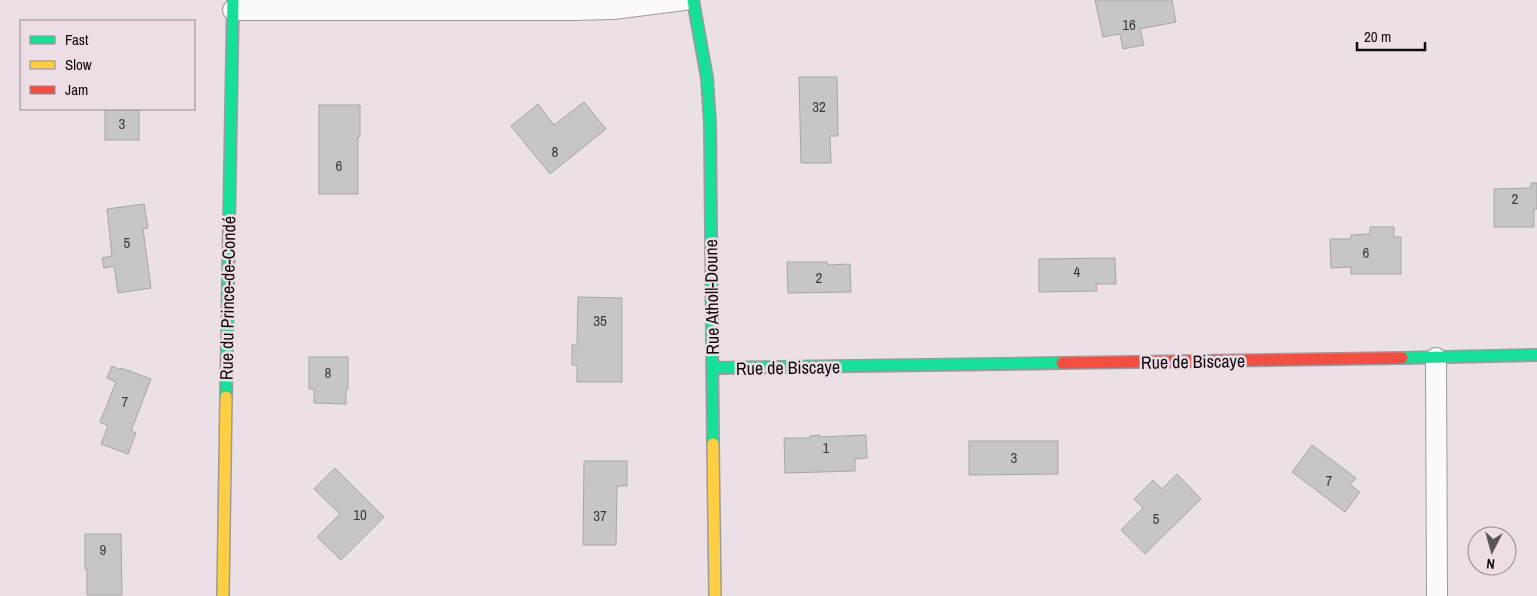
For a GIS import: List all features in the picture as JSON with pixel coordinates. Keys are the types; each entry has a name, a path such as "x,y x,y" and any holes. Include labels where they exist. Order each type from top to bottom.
{"street":[{"path":"233,5 573,10 613,9 684,0"},
{"name":"Rue Atholl-Doune","path":"693,0 707,78 710,123 715,596"},
{"name":"Rue du Prince-de-Condé","path":"223,596 233,5"},
{"name":"Rue de Biscaye","path":"713,368 1537,355"},
{"path":"1436,358 1437,596"}],"building":[{"path":"1095,0 1172,0 1176,22 1140,29 1144,45 1123,49 1120,34 1103,37"},
{"path":"799,77 837,77 838,136 830,136 831,163 801,163"},
{"path":"584,102 606,129 550,174 511,126 538,104 554,125"},
{"path":"319,105 360,105 358,194 319,194"},
{"path":"105,110 139,110 139,140 105,140"},
{"path":"1531,183 1537,183 1537,209 1534,209 1534,227 1494,227 1494,189 1531,188"},
{"path":"144,204 148,228 143,229 151,288 118,293 114,266 104,268 102,258 112,256 107,209"},
{"path":"1370,227 1394,227 1394,237 1401,237 1401,274 1351,274 1351,267 1331,268 1330,239 1351,239 1351,235 1370,234"},
{"path":"1115,258 1116,284 1096,284 1097,291 1039,292 1039,259"},
{"path":"787,262 827,262 828,265 850,264 851,292 788,293"},
{"path":"578,297 622,298 622,382 577,382 577,365 572,365 572,345 577,345"},
{"path":"309,357 348,357 346,404 314,403 314,389 309,389"},
{"path":"112,366 151,379 131,431 136,433 128,454 101,444 108,426 100,422 116,382 107,378"},
{"path":"820,435 820,437 866,435 867,458 855,459 855,471 785,473 784,438 810,438 810,436"},
{"path":"969,441 1058,441 1058,474 969,475"},
{"path":"1312,445 1356,478 1350,485 1360,492 1345,512 1292,472"},
{"path":"584,461 627,461 627,486 617,486 616,545 583,545"},
{"path":"335,468 384,517 341,560 317,537 340,514 314,489"},
{"path":"1177,474 1201,499 1145,554 1121,530 1143,508 1134,499 1153,480 1162,489"},
{"path":"85,534 121,534 122,595 87,595"}],"traffic: fast":[{"path":"226,397 233,0"},
{"path":"693,0 707,78 710,123 713,444"},
{"path":"1402,358 1537,355"},
{"path":"713,368 1062,363"}],"traffic: slow":[{"path":"223,596 226,397"},
{"path":"713,444 715,596"}],"traffic: jam":[{"path":"1062,363 1402,358"}]}
